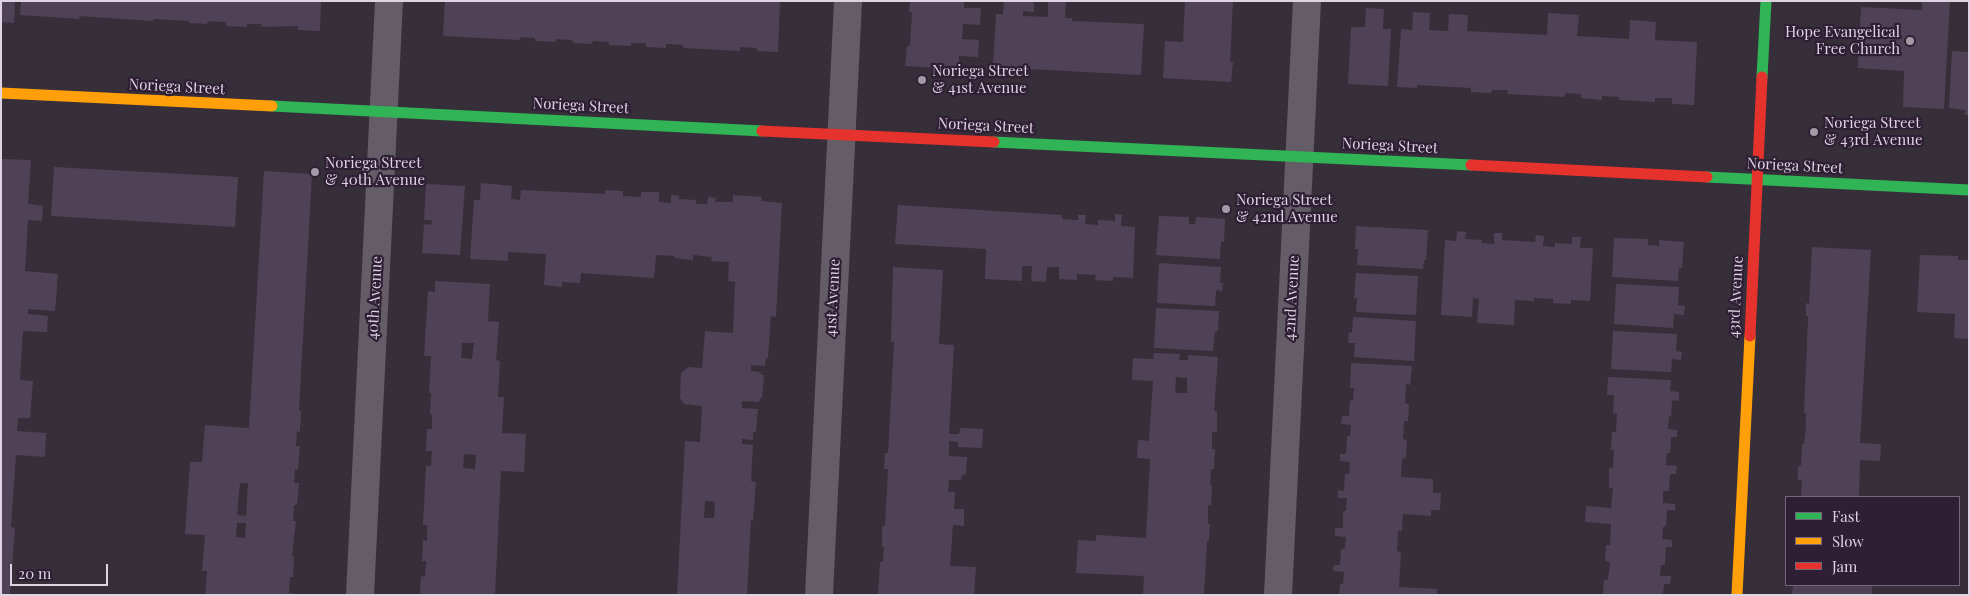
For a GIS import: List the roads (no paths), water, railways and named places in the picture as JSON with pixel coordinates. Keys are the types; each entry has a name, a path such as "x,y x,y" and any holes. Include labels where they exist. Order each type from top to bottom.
{"street":[{"name":"40th Avenue","path":"360,595 390,1"},
{"name":"41st Avenue","path":"818,595 848,1"},
{"name":"42nd Avenue","path":"1278,595 1307,1"},
{"name":"43rd Avenue","path":"1737,595 1766,1"},
{"name":"Noriega Street","path":"1,93 1969,190"}],"place":[{"name":"Hope Evangelical Free Church","path":"1910,41"},
{"name":"Noriega Street & 41st Avenue","path":"922,80"},
{"name":"Noriega Street & 43rd Avenue","path":"1814,132"},
{"name":"Noriega Street & 40th Avenue","path":"315,172"},
{"name":"Noriega Street & 42nd Avenue","path":"1226,209"}]}
